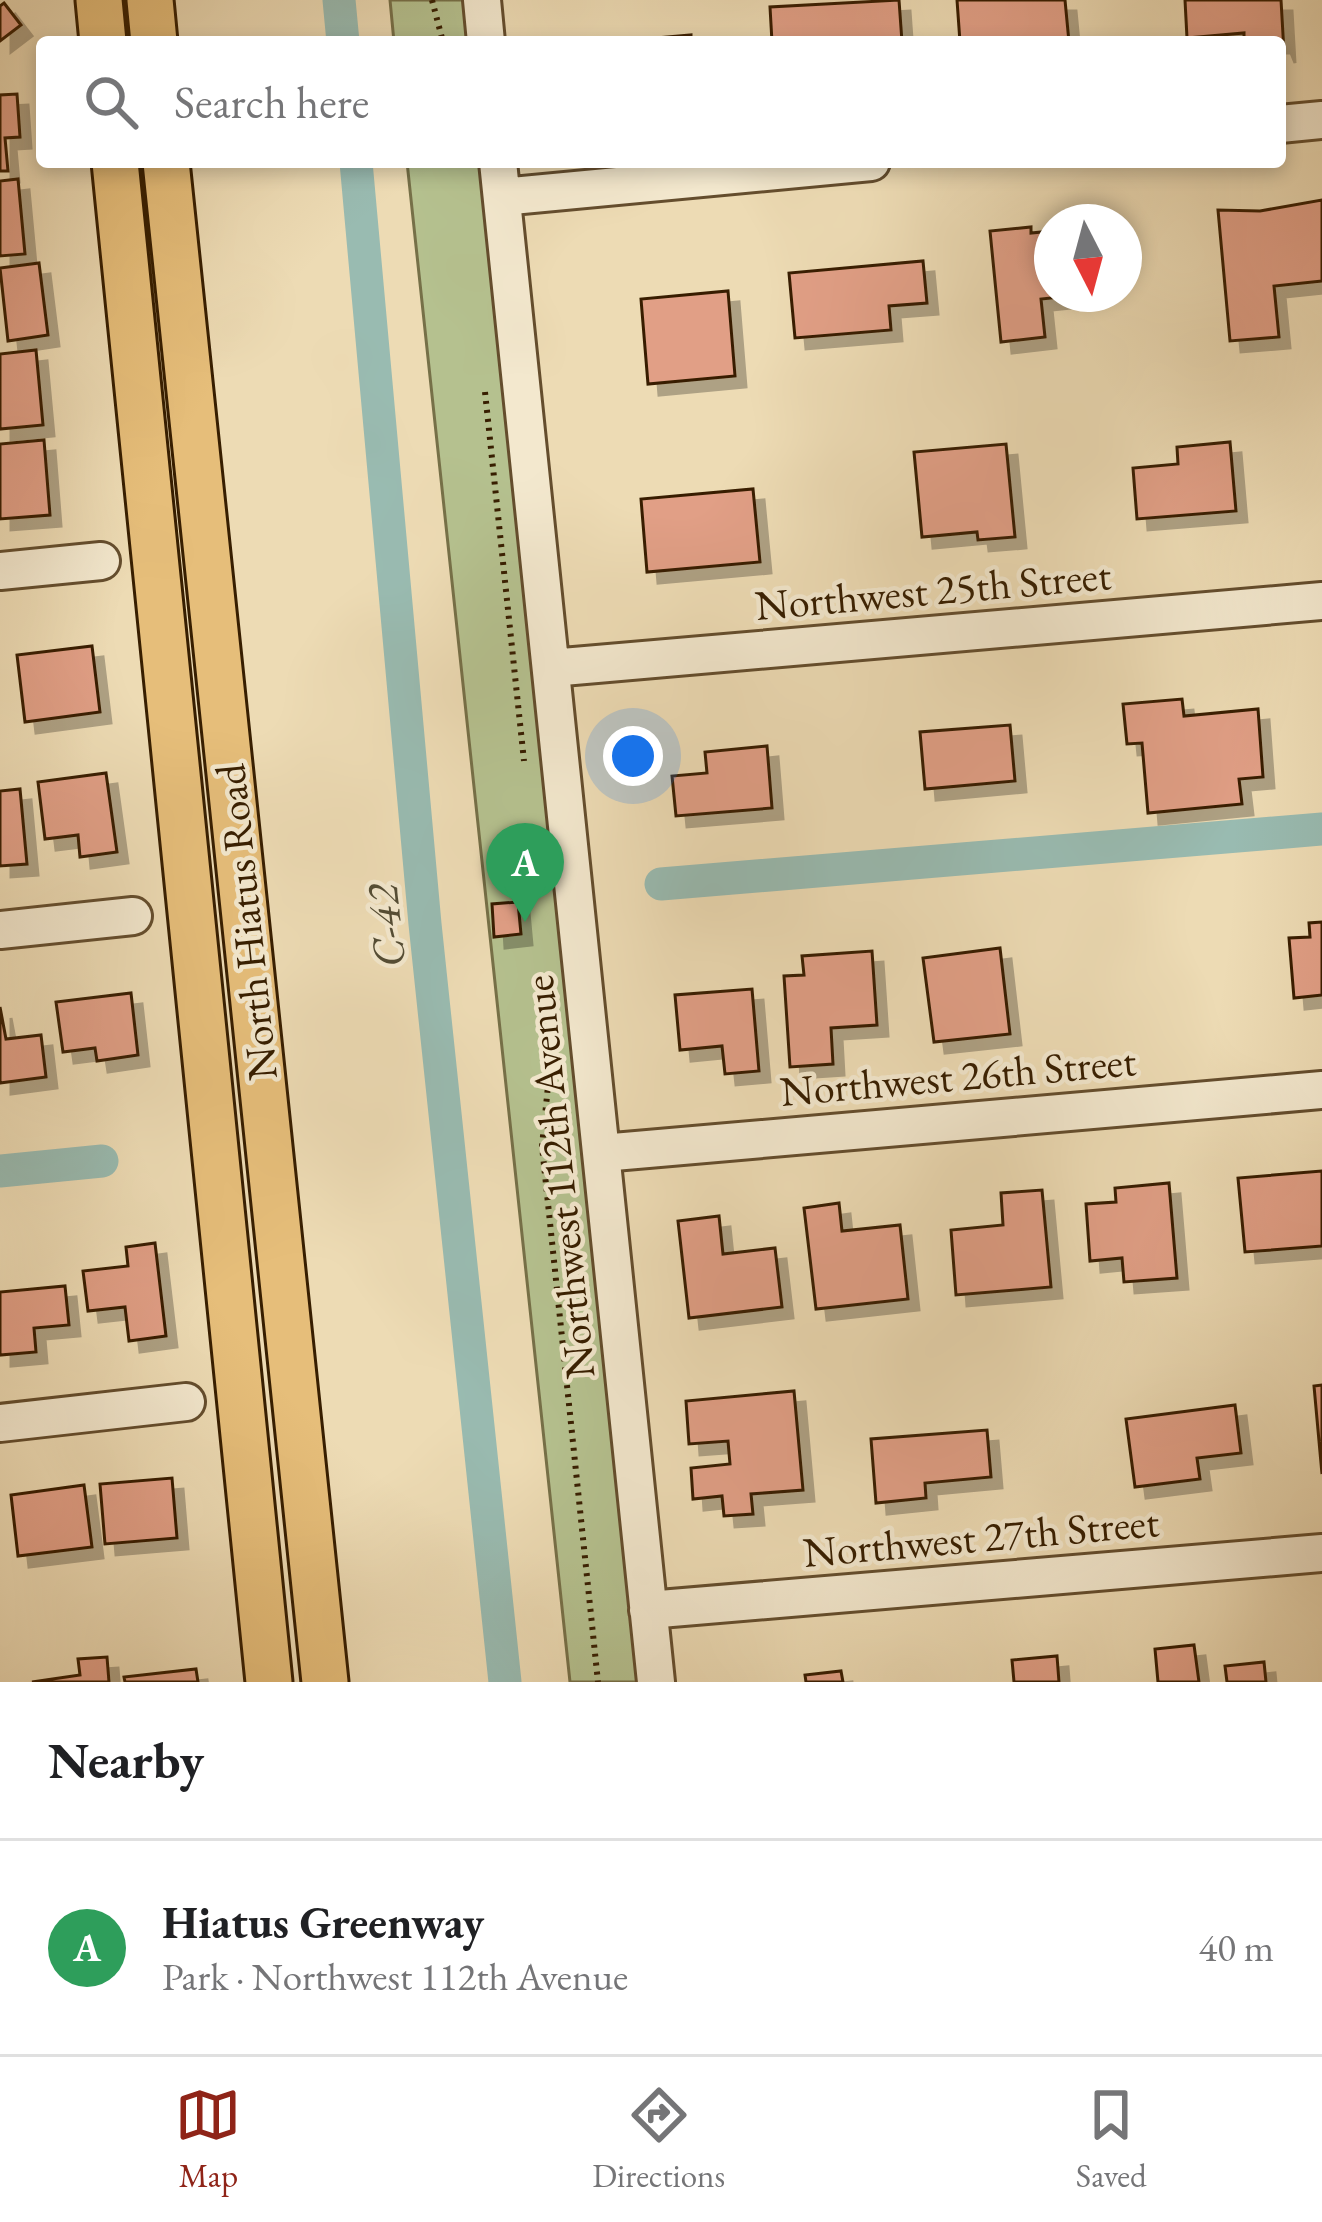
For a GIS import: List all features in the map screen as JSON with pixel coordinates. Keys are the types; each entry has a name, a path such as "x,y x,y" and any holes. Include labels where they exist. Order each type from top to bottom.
{"main road":[{"path":"99,0 102,36"},
{"path":"150,0 153,36"},
{"name":"North Hiatus Road","path":"116,168 269,1682"},
{"name":"North Hiatus Road","path":"167,168 326,1682"}],"street":[{"path":"482,0 485,36"},
{"path":"1286,123 1322,120"},
{"path":"500,179 740,168"},
{"name":"Northwest 112th Avenue","path":"500,179 656,1682"},
{"path":"0,571 101,561"},
{"name":"Northwest 25th Street","path":"551,668 1322,601"},
{"path":"0,930 133,916"},
{"name":"Northwest 26th Street","path":"602,1153 1322,1090"},
{"path":"0,1423 186,1402"},
{"name":"Northwest 27th Street","path":"648,1610 1322,1553"}],"path":[{"path":"432,0 441,36"},
{"path":"483,372 526,768"},
{"path":"556,1021 542,1146 598,1682"}],"green space":[{"path":"390,0 469,0 472,36 393,36"},
{"path":"408,168 486,168 639,1682 570,1682"}],"building":[{"path":"899,0 902,36 772,36 770,7"},
{"path":"957,0 1065,0 1068,36 960,36"},
{"path":"1185,0 1281,0 1283,36 1187,36"},
{"path":"4,3 21,25 0,41 0,6"},
{"path":"17,94 20,137 5,138 8,171 0,171 0,95"},
{"path":"18,179 25,254 0,256 0,181"},
{"path":"1322,200 1322,281 1274,286 1279,337 1230,341 1218,210 1260,211"},
{"path":"1031,227 1034,233 1034,312 1042,312 1045,337 1001,342 990,231"},
{"path":"923,261 927,303 889,306 891,330 795,338 789,273"},
{"path":"39,263 48,335 8,341 0,268"},
{"path":"728,291 735,376 648,384 641,299"},
{"path":"36,350 43,425 0,429 0,354"},
{"path":"44,440 50,515 0,519 0,444"},
{"path":"1230,442 1236,511 1137,519 1133,468 1178,464 1177,447"},
{"path":"1006,444 1015,537 978,540 977,532 922,537 914,452"},
{"path":"753,489 760,562 647,572 641,499"},
{"path":"92,646 100,712 25,722 17,655"},
{"path":"1182,699 1184,716 1258,709 1263,777 1239,779 1242,804 1148,813 1142,743 1127,744 1123,704"},
{"path":"1010,725 1015,781 925,789 920,732"},
{"path":"767,746 772,808 676,816 672,776 707,773 705,752"},
{"path":"106,773 117,852 80,857 78,835 45,839 38,782"},
{"path":"20,789 27,864 0,866 0,791"},
{"path":"518,902 521,934 494,937 492,904"},
{"path":"1322,922 1322,995 1294,998 1289,938 1310,937 1309,923"},
{"path":"1000,948 1010,1034 934,1042 923,958"},
{"path":"872,951 877,1025 831,1028 833,1064 790,1067 784,976 804,975 802,956"},
{"path":"752,989 759,1071 725,1074 722,1046 680,1050 675,995"},
{"path":"131,993 138,1055 97,1061 95,1048 63,1052 56,1002"},
{"path":"0,1007 6,1039 41,1035 46,1077 0,1083"},
{"path":"1322,1171 1322,1246 1245,1252 1238,1178"},
{"path":"1169,1183 1177,1278 1124,1282 1122,1258 1090,1261 1086,1204 1116,1202 1115,1188"},
{"path":"1042,1190 1051,1287 956,1295 951,1230 1003,1225 1001,1193"},
{"path":"839,1203 842,1231 900,1225 908,1299 816,1309 804,1208"},
{"path":"719,1216 723,1254 775,1248 782,1307 689,1318 678,1221"},
{"path":"155,1243 166,1336 129,1341 125,1307 88,1311 83,1271 128,1266 126,1247"},
{"path":"65,1286 69,1325 34,1328 36,1352 0,1355 0,1292"},
{"path":"1322,1385 1322,1474 1314,1386"},
{"path":"794,1391 803,1490 751,1494 753,1514 724,1516 722,1496 693,1499 691,1468 730,1464 728,1441 689,1444 686,1401"},
{"path":"1235,1405 1241,1453 1197,1458 1200,1479 1135,1487 1126,1419"},
{"path":"987,1430 991,1477 925,1483 926,1498 876,1503 871,1439"},
{"path":"172,1478 177,1538 105,1544 100,1484"},
{"path":"84,1485 92,1547 18,1556 11,1495"},
{"path":"1194,1645 1199,1682 1158,1682 1155,1649"},
{"path":"1057,1656 1059,1682 1014,1682 1012,1660"},
{"path":"107,1657 109,1682 32,1682 80,1675 78,1659"},
{"path":"1264,1662 1266,1682 1227,1682 1225,1666"},
{"path":"196,1669 198,1682 125,1682 124,1677"},
{"path":"841,1671 843,1682 806,1682 805,1675"}],"waterway":[{"name":"C-42","path":"339,0 342,36"},
{"name":"C-42","path":"357,168 425,924 505,1682"},
{"path":"661,884 1322,829"},
{"path":"0,1171 102,1161"}],"place":[{"name":"Hiatus Greenway","path":"525,922"}]}
